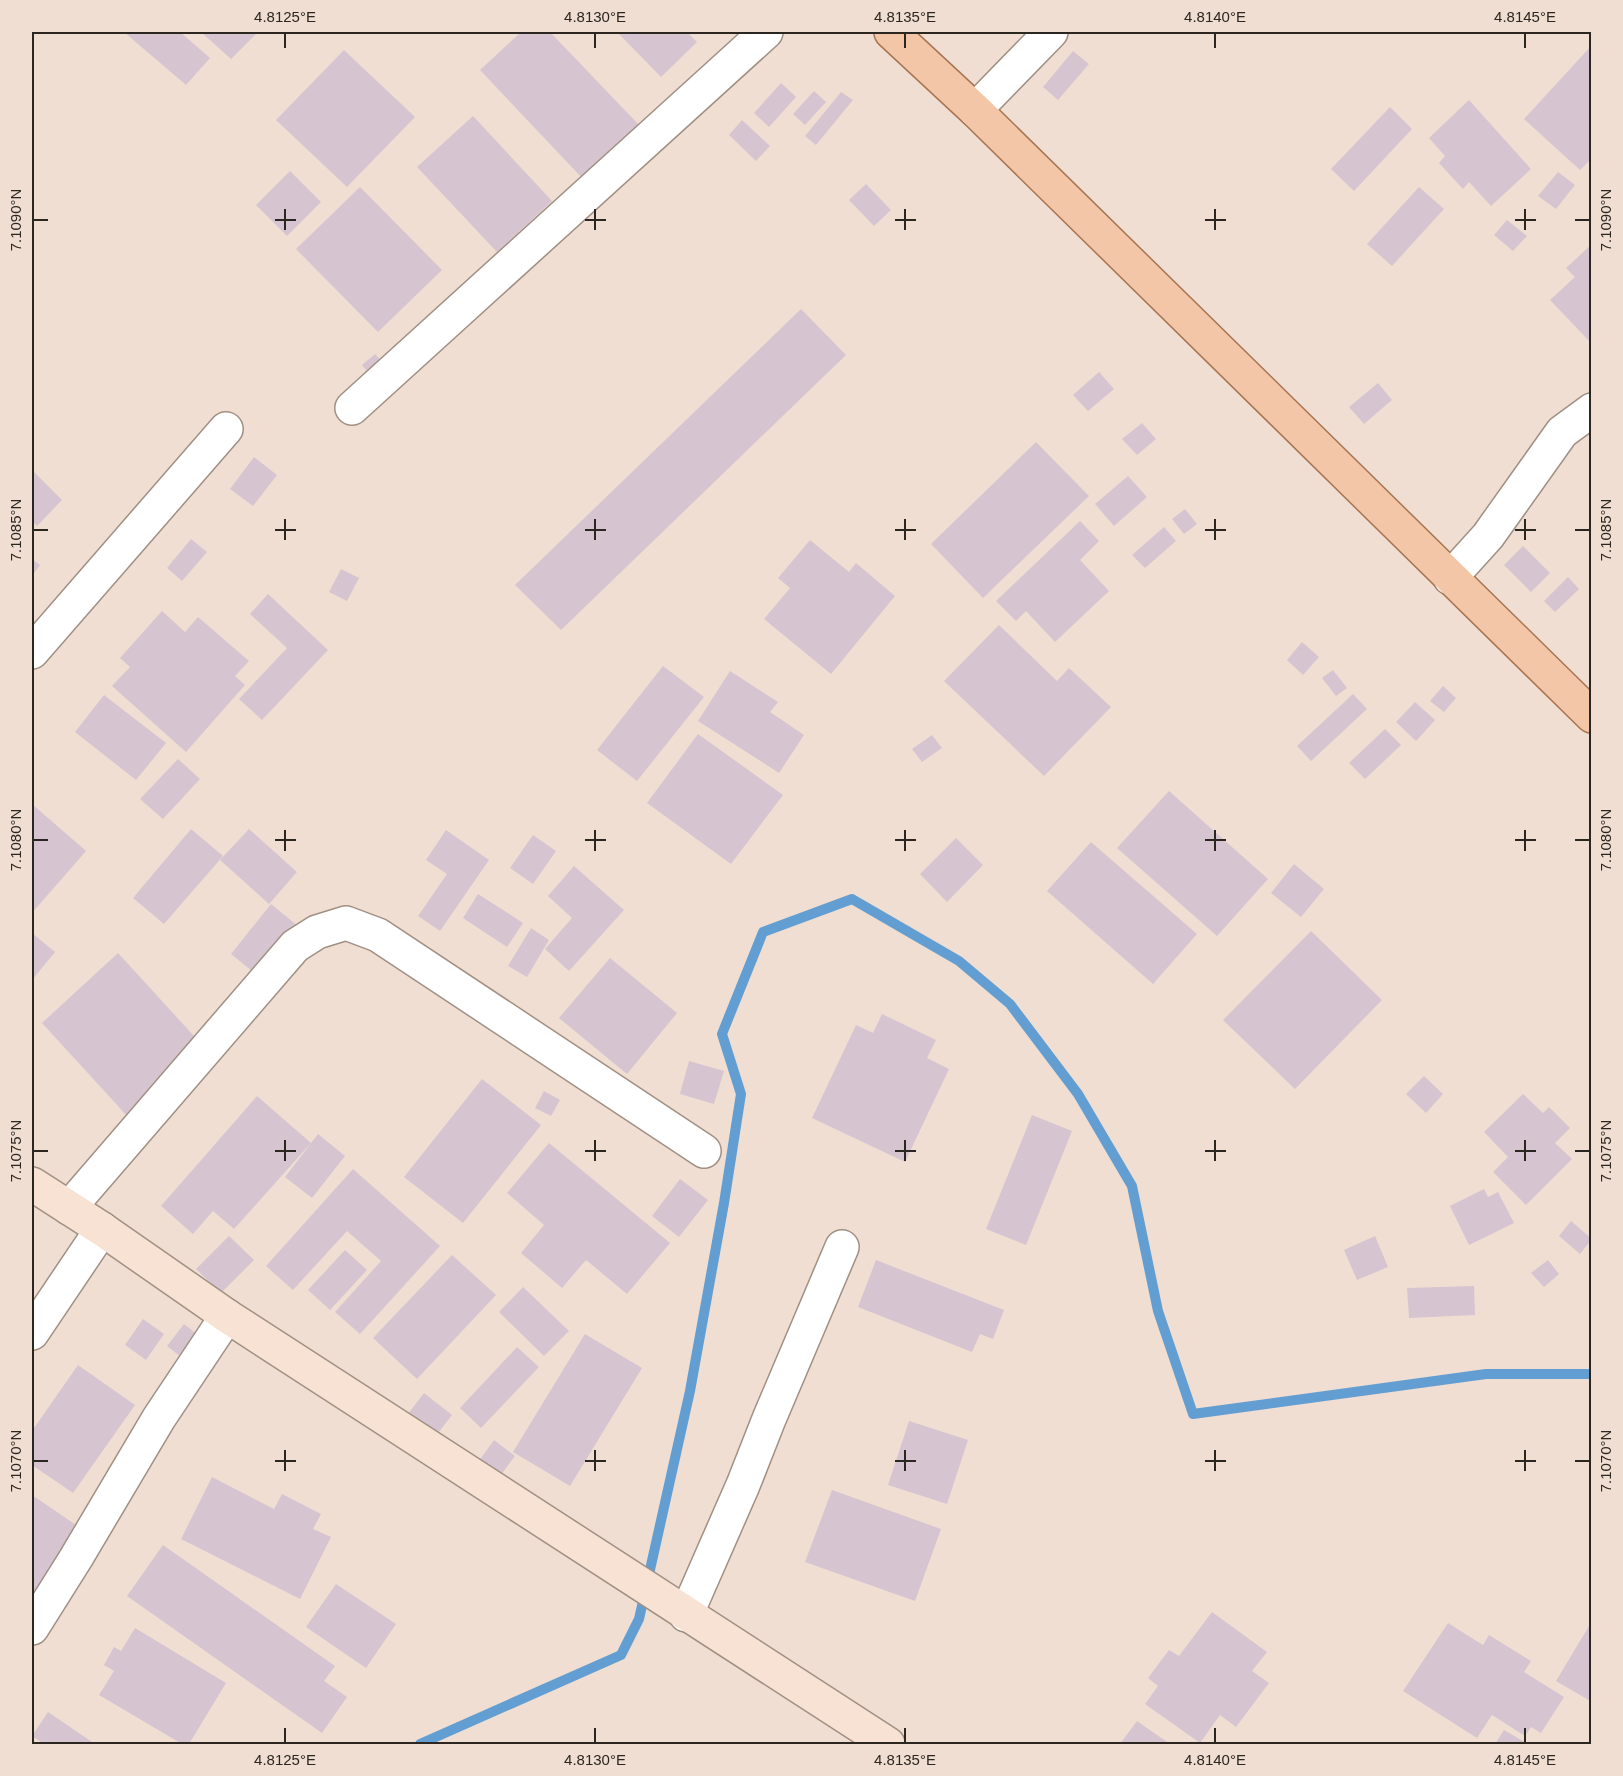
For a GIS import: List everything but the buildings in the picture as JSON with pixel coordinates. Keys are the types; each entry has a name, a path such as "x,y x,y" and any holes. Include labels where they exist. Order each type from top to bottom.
{"main road":[{"path":"891,32 975,110 1592,716"}],"street":[{"path":"352,408 766,32"},
{"path":"975,110 1051,32"},
{"path":"1450,578 1488,536 1563,432 1592,410"},
{"path":"32,652 226,429"},
{"path":"69,1208 295,946 317,932 346,923 378,935 704,1151"},
{"path":"32,1184 102,1229 227,1316 888,1744"},
{"path":"32,1333 102,1229"},
{"path":"675,1608 743,1485 842,1247"},
{"path":"32,1628 159,1418 227,1316"}],"waterway":[{"path":"420,1744 621,1655 639,1619 690,1391 724,1203 741,1094 722,1034 763,932 852,899 959,961 1010,1004 1078,1094 1132,1186 1158,1311 1193,1414 1486,1374 1592,1374"}]}
